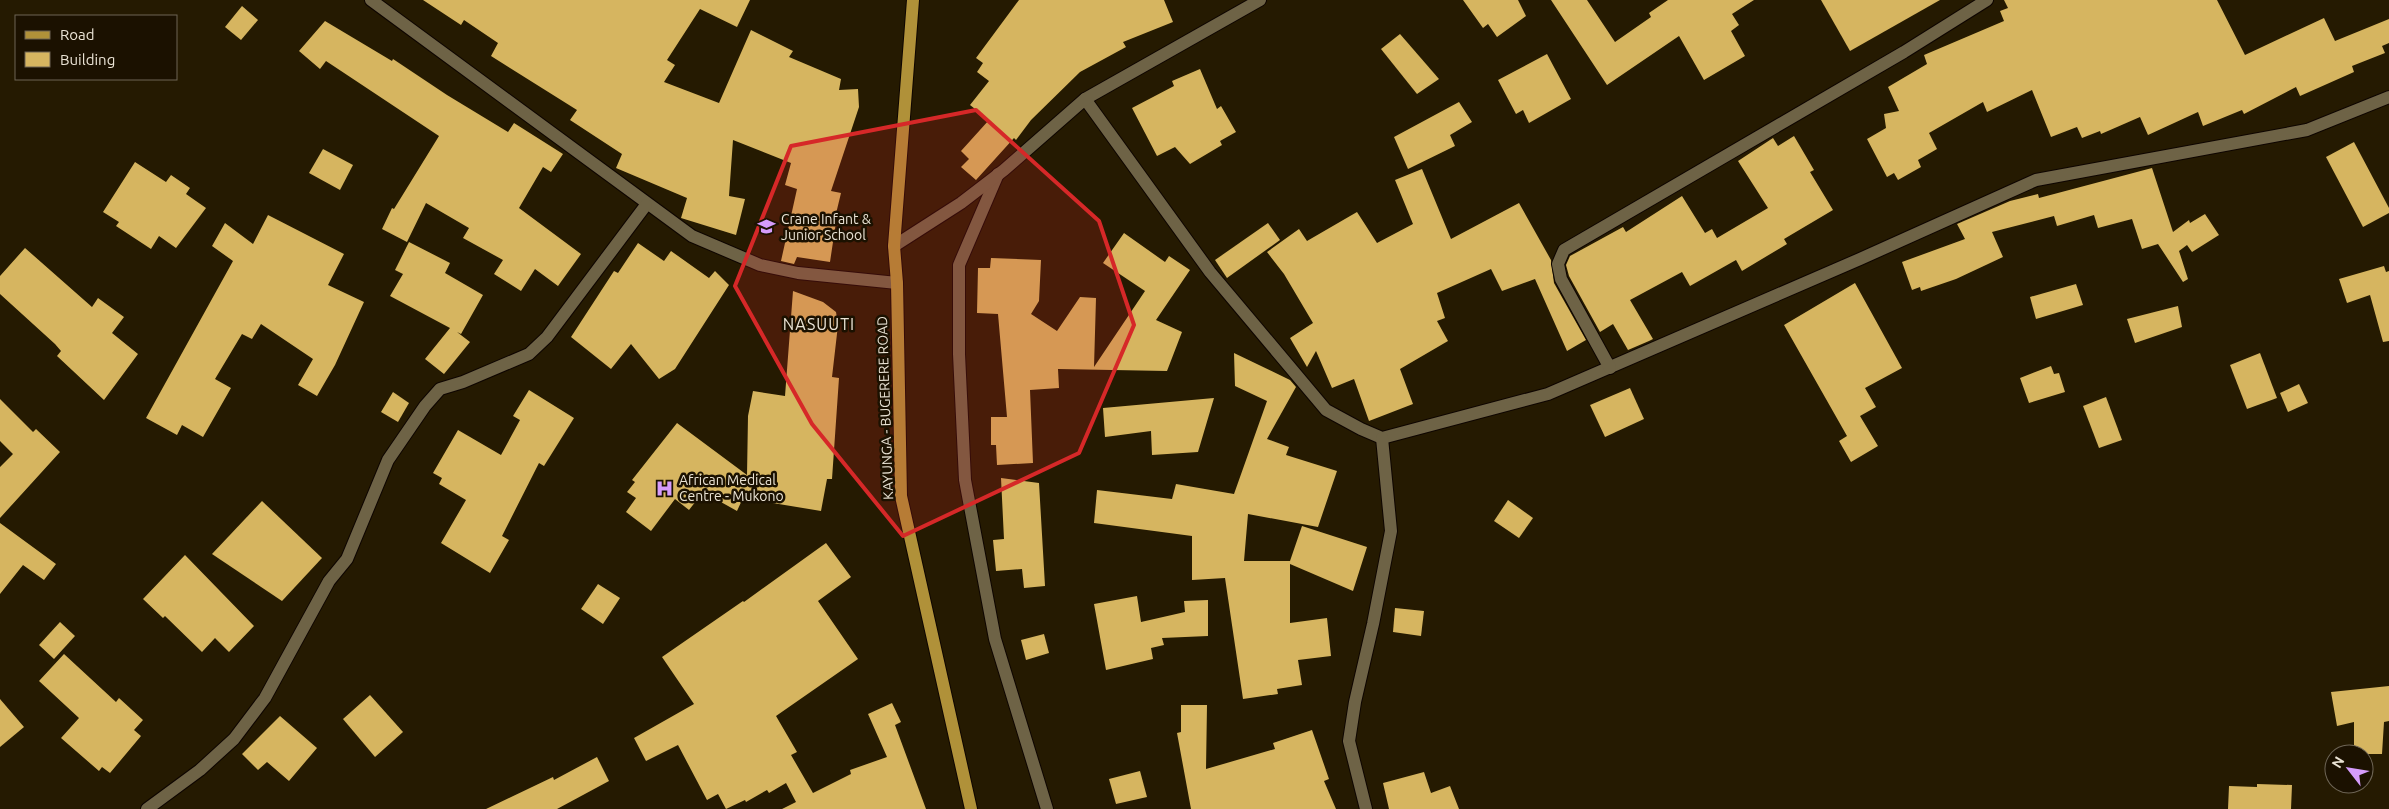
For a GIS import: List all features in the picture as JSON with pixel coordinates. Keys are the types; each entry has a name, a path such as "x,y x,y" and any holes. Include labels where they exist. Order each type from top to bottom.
{"main road":[{"name":"KAYUNGA - BUGERERE ROAD","path":"912,0 894,246 897,284 901,496 972,809"}],"street":[{"path":"371,0 564,140 646,205 692,236 760,265 798,273 897,284"},
{"path":"894,246 961,203 998,174 1085,99 1260,0"},
{"path":"1610,368 1561,279 1558,264 1564,250 1904,52 1987,0"},
{"path":"1085,99 1210,272 1326,410 1361,430 1382,438 1548,394 1860,259 2036,180 2307,130 2389,97"},
{"path":"998,174 959,265 959,354 965,480 996,639 1047,809"},
{"path":"147,809 200,770 234,739 265,698 329,581 347,559 388,460 425,406 440,389 464,382 529,354 547,337 646,205"},
{"path":"1366,809 1349,741 1355,702 1373,624 1391,531 1382,438"}],"highlighted area":[{"path":"976,110 1099,221 1134,325 1079,453 903,536 812,424 735,286 791,146"}],"building":[{"path":"423,0 750,0 737,27 700,9 667,60 675,65 664,82 719,103 751,30 793,51 789,57 841,79 839,90 858,89 859,107 831,191 841,193 834,222 836,222 830,262 797,257 794,264 781,261 797,189 785,185 791,163 733,140 729,196 745,199 736,235 681,218 687,198 616,168 622,154 570,120 577,110 491,56 498,43 464,20 461,25"},
{"path":"1019,0 1164,0 1173,22 1123,42 1126,47 1080,72 1031,120 1016,140 1014,138 976,180 961,167 969,159 961,151 989,120 970,105 989,81 977,72 983,63 976,58"},
{"path":"1463,0 1518,0 1526,16 1497,37 1488,24 1483,28"},
{"path":"1551,0 1587,0 1615,42 1651,17 1649,13 1668,0 1754,0 1732,14 1739,25 1731,31 1745,56 1704,80 1679,36 1607,85"},
{"path":"1821,0 1940,0 1850,51"},
{"path":"2004,0 2217,0 2245,55 2324,18 2335,41 2389,19 2389,43 2382,46 2385,53 2352,66 2354,72 2300,96 2296,87 2244,114 2242,110 2203,126 2198,112 2148,135 2140,117 2101,134 2100,131 2082,138 2077,127 2051,137 2032,90 1987,112 1983,102 1929,133 1937,149 1918,160 1921,167 1898,180 1894,173 1887,177 1867,139 1886,128 1884,114 1899,111 1888,87 1927,64 1924,55 2004,21 2000,11 2008,8"},
{"path":"242,6 258,20 241,40 225,27"},
{"path":"325,21 392,61 393,59 508,132 514,123 563,154 551,172 543,167 519,208 581,254 558,286 535,269 521,291 494,274 503,260 463,238 469,228 426,203 407,242 382,229 392,208 394,209 439,136 326,61 320,69 299,51"},
{"path":"1400,34 1439,79 1417,94 1381,49"},
{"path":"1547,54 1571,99 1529,123 1523,110 1516,114 1498,80"},
{"path":"1200,69 1217,109 1221,106 1236,132 1220,141 1222,145 1190,164 1175,147 1157,156 1132,108 1174,86 1172,81"},
{"path":"1459,102 1472,122 1450,135 1455,146 1408,169 1394,137"},
{"path":"1794,136 1814,170 1810,172 1833,210 1784,239 1787,244 1742,271 1736,260 1690,286 1682,272 1630,300 1653,339 1628,350 1613,324 1600,332 1569,276 1566,265 1570,256 1623,227 1626,232 1682,196 1705,233 1712,229 1717,238 1768,208 1738,161 1773,138 1778,146"},
{"path":"2354,142 2389,208 2389,213 2363,227 2326,157"},
{"path":"323,149 353,165 340,190 309,173"},
{"path":"135,162 166,182 171,175 190,188 186,194 206,208 176,248 159,236 151,249 116,226 119,222 103,212"},
{"path":"2152,168 2173,232 2189,220 2190,223 2205,214 2219,235 2192,252 2187,245 2179,251 2188,279 2183,282 2158,244 2142,249 2132,219 2098,228 2094,215 2057,226 2054,216 1992,232 2003,257 1956,279 1921,291 1920,287 1912,290 1902,262 1965,239 1957,224 2010,201 2038,194 2039,198"},
{"path":"1422,169 1451,239 1519,203 1551,260 1554,283 1586,340 1567,351 1535,279 1502,291 1491,269 1437,293 1445,318 1437,321 1448,341 1400,369 1413,404 1369,421 1354,379 1332,388 1316,351 1307,367 1290,338 1313,323 1284,274 1267,252 1299,229 1307,241 1357,212 1377,243 1413,224 1395,180"},
{"path":"268,215 344,254 328,285 364,302 335,365 317,396 298,385 313,359 261,324 252,339 242,334 215,379 231,388 203,437 182,425 177,435 146,418 233,261 212,246 225,223 253,244"},
{"path":"1268,223 1280,240 1227,278 1215,260"},
{"path":"1124,233 1165,262 1169,256 1190,270 1156,320 1182,332 1167,371 1058,369 1059,388 1030,390 1033,463 997,465 996,445 991,445 991,417 1007,417 998,314 977,313 978,268 990,268 991,258 1041,260 1039,301 1031,314 1057,331 1080,297 1096,298 1094,367 1145,291 1103,263"},
{"path":"409,242 450,263 445,273 483,295 461,334 457,332 470,342 444,374 425,359 450,328 390,296 403,274 395,270"},
{"path":"638,243 664,261 671,251 709,278 715,271 729,285 675,369 659,379 631,344 611,369 571,337 614,271 618,273"},
{"path":"25,248 92,307 98,298 124,317 112,333 138,354 104,400 57,356 61,351 55,344 0,294 0,276"},
{"path":"2384,266 2386,272 2389,271 2389,341 2383,342 2370,295 2347,303 2339,279"},
{"path":"1855,283 1902,368 1865,388 1876,407 1860,416 1878,446 1851,462 1839,441 1847,436 1784,325"},
{"path":"2076,284 2083,305 2036,319 2030,297"},
{"path":"793,291 823,302 836,312 838,325 832,377 839,378 832,479 827,479 821,511 743,498 737,511 703,492 689,510 675,499 651,531 626,512 636,498 627,492 635,482 632,480 677,423 747,475 748,416 753,391 785,396"},
{"path":"2178,306 2182,327 2135,343 2127,319"},
{"path":"1234,353 1290,380 1296,387 1267,439 1289,447 1286,455 1337,471 1318,527 1248,514 1244,561 1290,561 1302,526 1367,547 1353,591 1290,564 1290,623 1327,618 1331,656 1298,660 1302,685 1277,689 1278,694 1243,699 1225,578 1192,580 1192,536 1094,523 1097,490 1172,499 1176,484 1234,494 1267,401 1235,386"},
{"path":"2260,353 2277,398 2247,409 2230,365"},
{"path":"2051,366 2054,374 2059,373 2065,392 2029,403 2020,378"},
{"path":"2299,384 2308,403 2288,412 2280,393"},
{"path":"1630,388 1644,419 1605,437 1590,405"},
{"path":"529,390 574,418 544,466 539,463 502,536 509,540 490,573 441,543 466,500 439,484 442,478 433,473 458,430 501,455 520,420 513,416"},
{"path":"393,392 409,403 398,422 381,412"},
{"path":"2106,397 2122,440 2099,448 2083,406"},
{"path":"1214,398 1198,452 1152,455 1151,431 1105,437 1103,408"},
{"path":"0,399 33,432 36,429 60,452 0,518 0,467 13,454 0,441"},
{"path":"1001,478 1039,483 1045,586 1024,588 1022,569 996,571 993,540 1004,539"},
{"path":"1508,500 1533,518 1519,538 1494,521"},
{"path":"262,501 322,558 282,601 212,554"},
{"path":"0,523 56,564 44,580 23,565 0,594"},
{"path":"826,543 851,577 818,601 858,659 776,716 797,752 791,755 813,793 851,774 850,770 887,757 868,714 892,703 901,722 895,725 926,809 782,809 796,802 786,783 769,793 767,790 746,802 745,800 726,809 718,794 707,800 678,745 646,761 634,738 694,704 662,657 744,602"},
{"path":"185,555 254,626 229,652 215,638 202,652 165,616 163,618 143,599"},
{"path":"598,584 620,598 603,624 581,609"},
{"path":"1137,596 1141,622 1185,612 1184,601 1208,600 1208,636 1162,638 1164,645 1151,648 1153,659 1106,670 1094,604"},
{"path":"1395,608 1424,611 1421,636 1393,632"},
{"path":"60,622 75,636 54,659 39,645"},
{"path":"1044,634 1049,653 1026,660 1021,640"},
{"path":"64,654 116,702 119,698 143,720 134,730 141,736 110,773 102,767 99,771 61,738 79,718 39,681"},
{"path":"2389,686 2389,721 2384,722 2382,754 2374,754 2374,744 2354,744 2354,722 2337,726 2331,692"},
{"path":"370,695 403,732 375,757 343,719"},
{"path":"0,699 24,727 0,747"},
{"path":"1181,705 1207,705 1206,769 1275,749 1273,743 1312,730 1329,779 1324,781 1336,809 1191,809 1177,733 1181,732"},
{"path":"280,716 317,748 289,781 267,762 258,770 242,754"},
{"path":"597,757 609,781 557,809 486,809 553,777 554,780"},
{"path":"1140,771 1147,797 1116,804 1109,779"},
{"path":"1424,772 1431,793 1450,786 1459,809 1389,809 1383,783"},
{"path":"2257,784 2292,785 2291,809 2228,809 2229,786 2257,787"}],"place":[{"name":"Crane Infant & Junior School","path":"767,227"},
{"name":"African Medical Centre - Mukono","path":"665,488"}],"district":[{"name":"NASUUTI","path":"819,324"}]}
